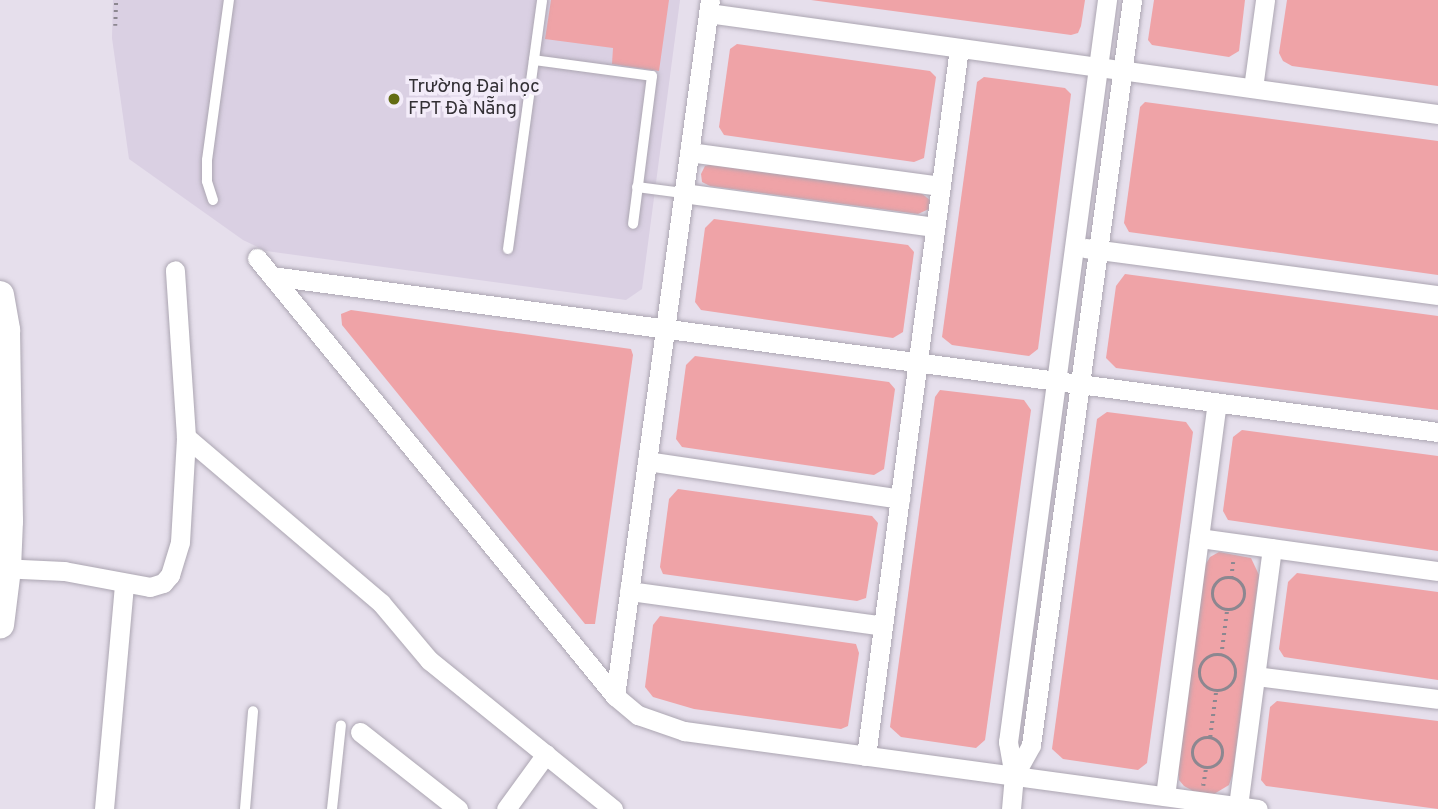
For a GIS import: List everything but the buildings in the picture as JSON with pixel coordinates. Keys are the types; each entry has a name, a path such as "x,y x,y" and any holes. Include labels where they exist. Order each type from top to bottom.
{"street":[{"path":"1011,809 1014,776 1008,742 1107,0"},
{"path":"1014,776 1031,745 1132,0"},
{"path":"1253,88 1265,0"},
{"path":"615,696 709,7 959,48 1438,114"},
{"path":"866,756 959,48"},
{"path":"689,152 941,186"},
{"path":"683,193 935,227"},
{"path":"1074,247 1438,295"},
{"path":"257,258 615,696 638,715 668,727 1248,808 1256,676 1272,548"},
{"path":"4,568 64,571 149,587 163,583 170,575 180,542 186,437 175,270"},
{"path":"272,276 1438,432"},
{"path":"0,295 6,330 4,568 0,625"},
{"path":"1165,796 1217,402"},
{"path":"186,437 381,603 429,660 613,809"},
{"path":"647,461 900,499"},
{"path":"185,473 194,465 217,463"},
{"path":"1199,538 1438,571"},
{"path":"104,809 124,583"},
{"path":"629,591 883,626"},
{"path":"1256,676 1438,699"},
{"path":"350,728 458,809"},
{"path":"506,809 546,754"}],"lane":[{"path":"213,200 207,181 207,160 229,0"},
{"path":"509,248 542,0"},
{"path":"534,60 652,76 633,224"},
{"path":"637,187 683,193"},
{"path":"245,809 253,711"},
{"path":"332,809 350,728"}],"path":[{"path":"115,26 116,0"},
{"path":"1231,578 1234,553"},
{"path":"1231,578 1241,582 1245,595 1239,607 1227,609 1218,605 1213,594 1217,582 1231,578"},
{"path":"1221,656 1227,609"},
{"path":"1221,656 1233,663 1236,676 1230,687 1216,691 1205,686 1200,673 1206,660 1221,656"},
{"path":"1210,738 1216,691"},
{"path":"1210,738 1221,746 1222,756 1215,766 1206,767 1195,761 1193,752 1198,741 1210,738"},
{"path":"1202,793 1206,767"}],"shaded area":[{"name":"Trường Đại học FPT Đà Nẵng","path":"113,0 680,0 642,289 626,300 266,251 243,240 129,159 112,38"},
{"path":"551,0 669,0 659,71 612,64 613,48 545,39"},
{"path":"811,0 1085,0 1081,26 1078,33 1071,35"},
{"path":"1154,0 1245,0 1239,51 1229,57 1152,45 1148,40"},
{"path":"1287,0 1438,0 1438,86 1292,66 1283,61 1279,53"},
{"path":"737,44 930,71 936,77 924,158 914,162 724,135 719,127 730,49"},
{"path":"984,77 1065,88 1071,94 1038,349 1029,356 952,345 942,337 977,82"},
{"path":"1145,102 1438,141 1438,275 1129,232 1124,223 1140,107"},
{"path":"712,164 921,193 930,200 929,209 918,214 710,186 702,182 701,174 705,166"},
{"path":"714,219 908,245 914,252 903,332 893,338 701,310 695,302 705,228"},
{"path":"1125,274 1438,316 1438,410 1116,368 1106,358 1116,286"},
{"path":"351,310 631,349 633,355 595,624 585,624 342,325 341,314"},
{"path":"695,356 889,382 895,389 884,469 874,475 682,447 676,439 686,365"},
{"path":"940,390 1024,400 1031,410 985,740 976,748 901,737 890,727 935,397"},
{"path":"1107,412 1186,422 1193,432 1147,763 1138,770 1063,759 1052,749 1097,419"},
{"path":"1242,430 1438,456 1438,551 1228,520 1223,511 1233,437"},
{"path":"678,489 872,516 878,523 866,598 857,601 663,574 660,567 669,499"},
{"path":"1219,552 1251,558 1259,575 1233,773 1229,785 1214,794 1193,791 1184,786 1179,780 1178,766 1204,567 1210,557"},
{"path":"1297,573 1438,592 1438,680 1284,657 1279,649 1288,582"},
{"path":"660,616 856,644 859,653 848,726 841,729 694,709 653,697 645,687 653,625"},
{"path":"1277,701 1438,721 1438,809 1266,786 1261,780 1270,707"}],"place":[{"name":"Trường Đại học FPT Đà Nẵng","path":"394,99"}]}
